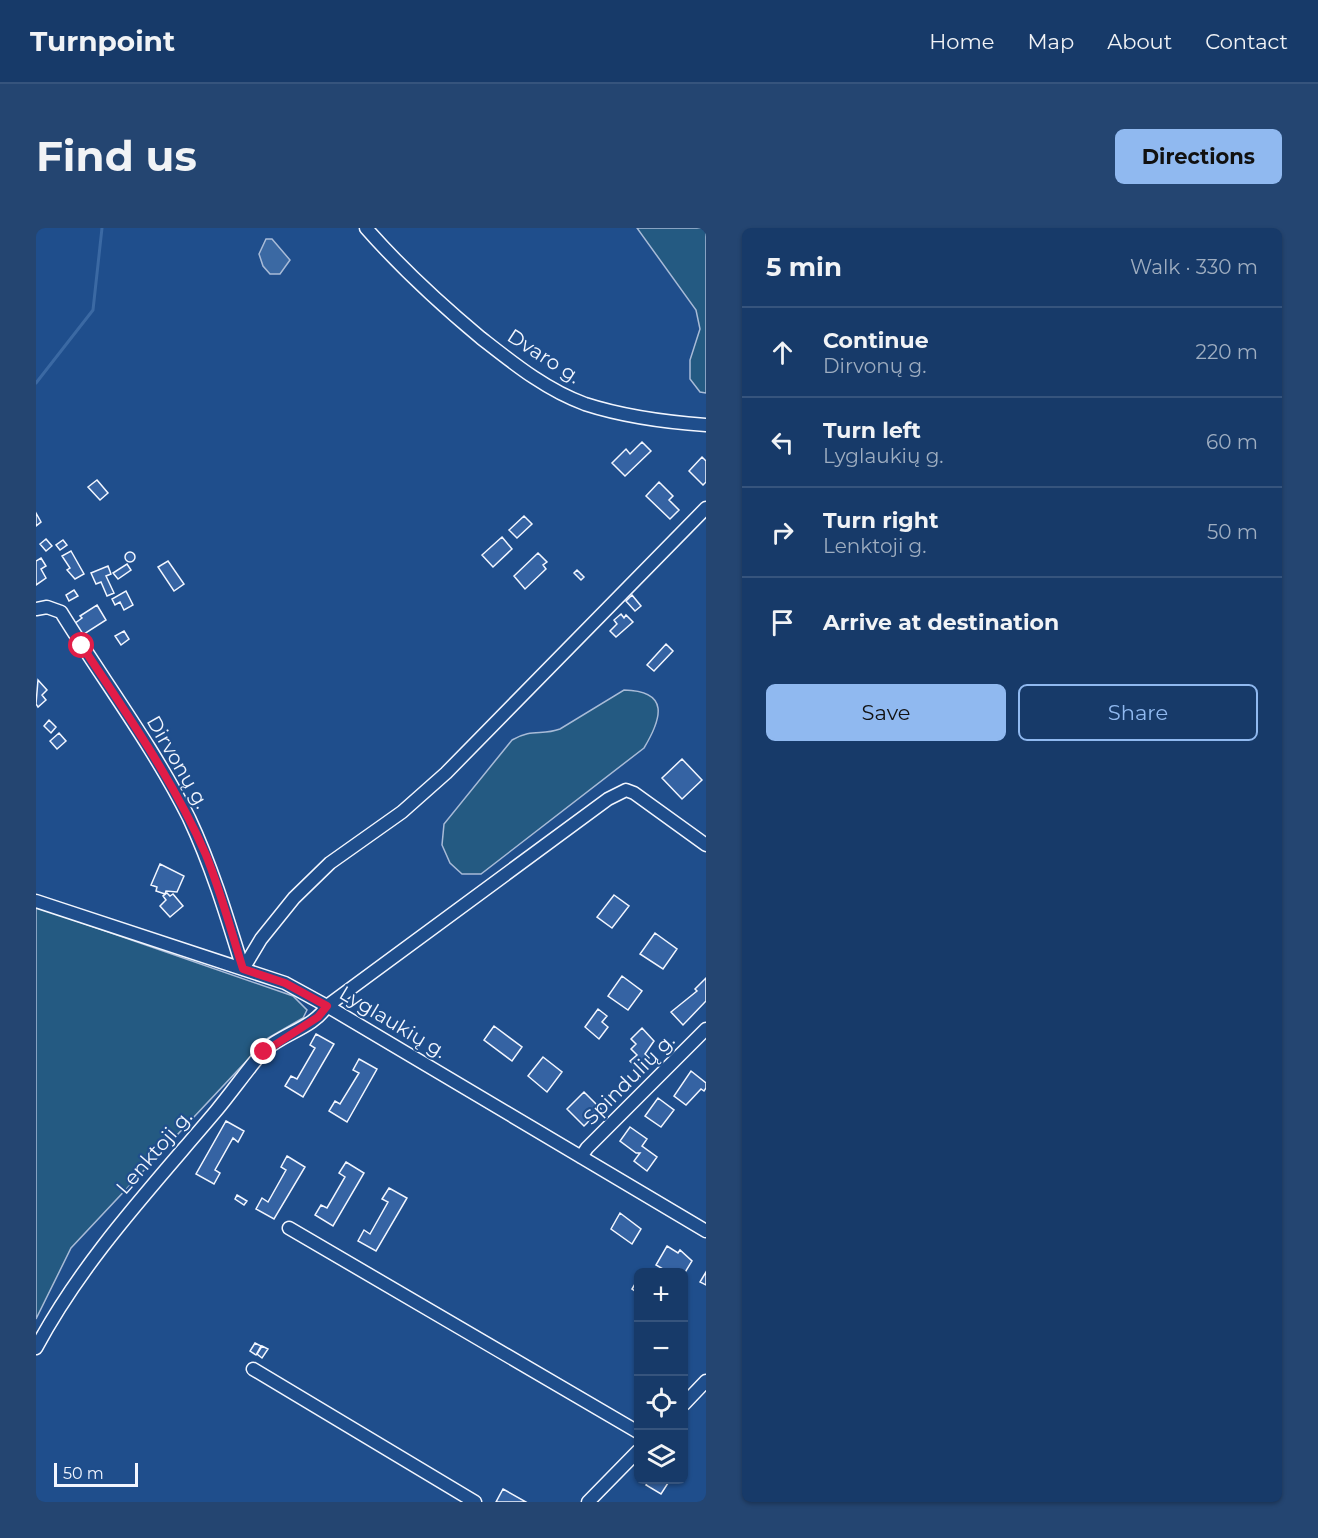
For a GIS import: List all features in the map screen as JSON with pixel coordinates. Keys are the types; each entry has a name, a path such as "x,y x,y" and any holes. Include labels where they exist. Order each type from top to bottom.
{"street":[{"name":"Dvaro g.","path":"366,228 416,282 516,366 583,403 651,420 706,425"},
{"path":"243,969 261,939 294,898 330,863 402,812 446,773 706,508"},
{"name":"Dirvonų g.","path":"36,609 47,607 61,612 129,718 187,815 206,856 243,969"},
{"name":"Lenktoji g.","path":"36,1348 65,1298 132,1206 215,1112 264,1052 318,1017 327,1006 598,807 626,790 706,845"},
{"name":"Lyglaukių g.","path":"36,901 285,983 706,1231"},
{"name":"Spindulių g.","path":"581,1157 587,1148 706,1029"},
{"path":"289,1228 636,1430"},
{"path":"253,1369 474,1502"},
{"path":"688,1400 706,1381"},
{"path":"588,1502 634,1455"}],"shaded area":[{"path":"637,228 706,228 706,393 700,392 690,379 690,360 700,329 696,310"},
{"path":"266,239 272,239 290,260 280,274 270,274 263,266 259,254"},
{"path":"624,690 649,695 658,708 655,726 644,748 481,874 462,874 450,863 442,845 444,824 512,740 526,734 560,729"},
{"path":"36,907 293,996 307,1010 303,1018 268,1038 71,1248 36,1319"}],"building":[{"path":"642,442 651,451 625,476 612,463 626,449 630,454"},
{"path":"702,457 706,461 706,482 703,485 689,471"},
{"path":"97,480 108,493 100,500 88,487"},
{"path":"659,482 673,496 669,500 679,510 670,519 646,496"},
{"path":"36,513 41,522 36,526"},
{"path":"524,516 532,524 517,538 509,530"},
{"path":"502,537 512,549 493,567 482,555"},
{"path":"46,539 52,546 46,551 40,544"},
{"path":"63,540 67,545 60,550 56,545"},
{"path":"71,551 84,574 75,579 67,570 70,568 62,556"},
{"path":"130,552 135,557 130,562 125,557"},
{"path":"538,553 547,562 543,565 546,569 525,589 514,576"},
{"path":"41,558 46,566 41,569 46,578 36,585 36,561"},
{"path":"168,561 184,584 174,591 158,567"},
{"path":"127,564 131,570 118,579 113,573"},
{"path":"108,566 111,574 106,576 114,593 107,596 101,582 96,584 91,573"},
{"path":"577,570 584,577 581,580 574,573"},
{"path":"74,590 78,596 69,601 66,595"},
{"path":"126,591 133,605 124,610 120,602 115,605 112,599"},
{"path":"632,595 641,606 635,611 626,601"},
{"path":"97,605 106,620 81,636 74,624 82,618 80,616"},
{"path":"621,614 624,618 626,615 633,622 616,637 610,631 617,624 614,620"},
{"path":"124,631 129,639 121,645 115,636"},
{"path":"666,644 673,651 654,671 647,665"},
{"path":"38,680 47,690 42,695 46,700 38,707 36,704"},
{"path":"49,720 56,727 51,733 44,726"},
{"path":"59,733 66,741 57,749 50,741"},
{"path":"682,759 702,780 682,799 662,778"},
{"path":"160,864 184,876 177,892 166,891 165,894 156,891 157,887 151,885"},
{"path":"167,893 170,896 173,894 183,906 170,917 160,906 166,900 163,896"},
{"path":"614,895 629,906 612,928 597,917"},
{"path":"655,933 677,949 663,969 640,954"},
{"path":"622,976 642,991 628,1010 608,996"},
{"path":"706,978 706,1001 683,1025 671,1012 697,991 695,989"},
{"path":"598,1009 607,1016 602,1022 608,1027 599,1039 585,1027"},
{"path":"494,1026 522,1047 512,1061 484,1040"},
{"path":"642,1028 654,1041 645,1054 649,1058 637,1069 630,1061 637,1055 631,1049 636,1044 631,1039"},
{"path":"316,1034 334,1044 303,1097 285,1086 291,1076 297,1079 315,1048 310,1045"},
{"path":"543,1057 562,1072 547,1092 528,1076"},
{"path":"359,1059 377,1069 347,1122 329,1111 335,1101 340,1104 359,1073 353,1070"},
{"path":"691,1071 706,1083 706,1088 704,1091 701,1089 686,1105 674,1096"},
{"path":"584,1092 601,1109 584,1126 567,1109"},
{"path":"658,1098 674,1110 661,1127 645,1116"},
{"path":"226,1121 244,1131 238,1142 233,1138 215,1170 220,1173 214,1184 196,1174"},
{"path":"630,1127 647,1139 642,1146 657,1157 647,1171 634,1161 640,1153 636,1153 620,1141"},
{"path":"287,1156 305,1167 274,1219 256,1209 262,1198 268,1202 286,1170 281,1167"},
{"path":"346,1162 364,1173 333,1226 315,1215 321,1205 327,1208 345,1177 339,1173"},
{"path":"389,1188 407,1198 376,1251 358,1241 364,1230 370,1234 388,1202 382,1199"},
{"path":"237,1195 247,1201 244,1205 235,1199"},
{"path":"620,1213 641,1229 632,1244 611,1229"},
{"path":"667,1246 678,1253 680,1250 692,1261 688,1268 661,1268 656,1265"},
{"path":"706,1272 706,1285 700,1282"},
{"path":"255,1343 261,1346 256,1355 250,1351"},
{"path":"262,1346 268,1349 262,1358 257,1354"},
{"path":"647,1484 667,1484 661,1494"},
{"path":"503,1489 526,1502 496,1502"}],"waterway":[{"path":"36,383 93,310 102,228"}],"route":[{"path":"82,646 129,718 187,815 206,856 243,969 285,983 327,1006 318,1017 264,1052"}]}
